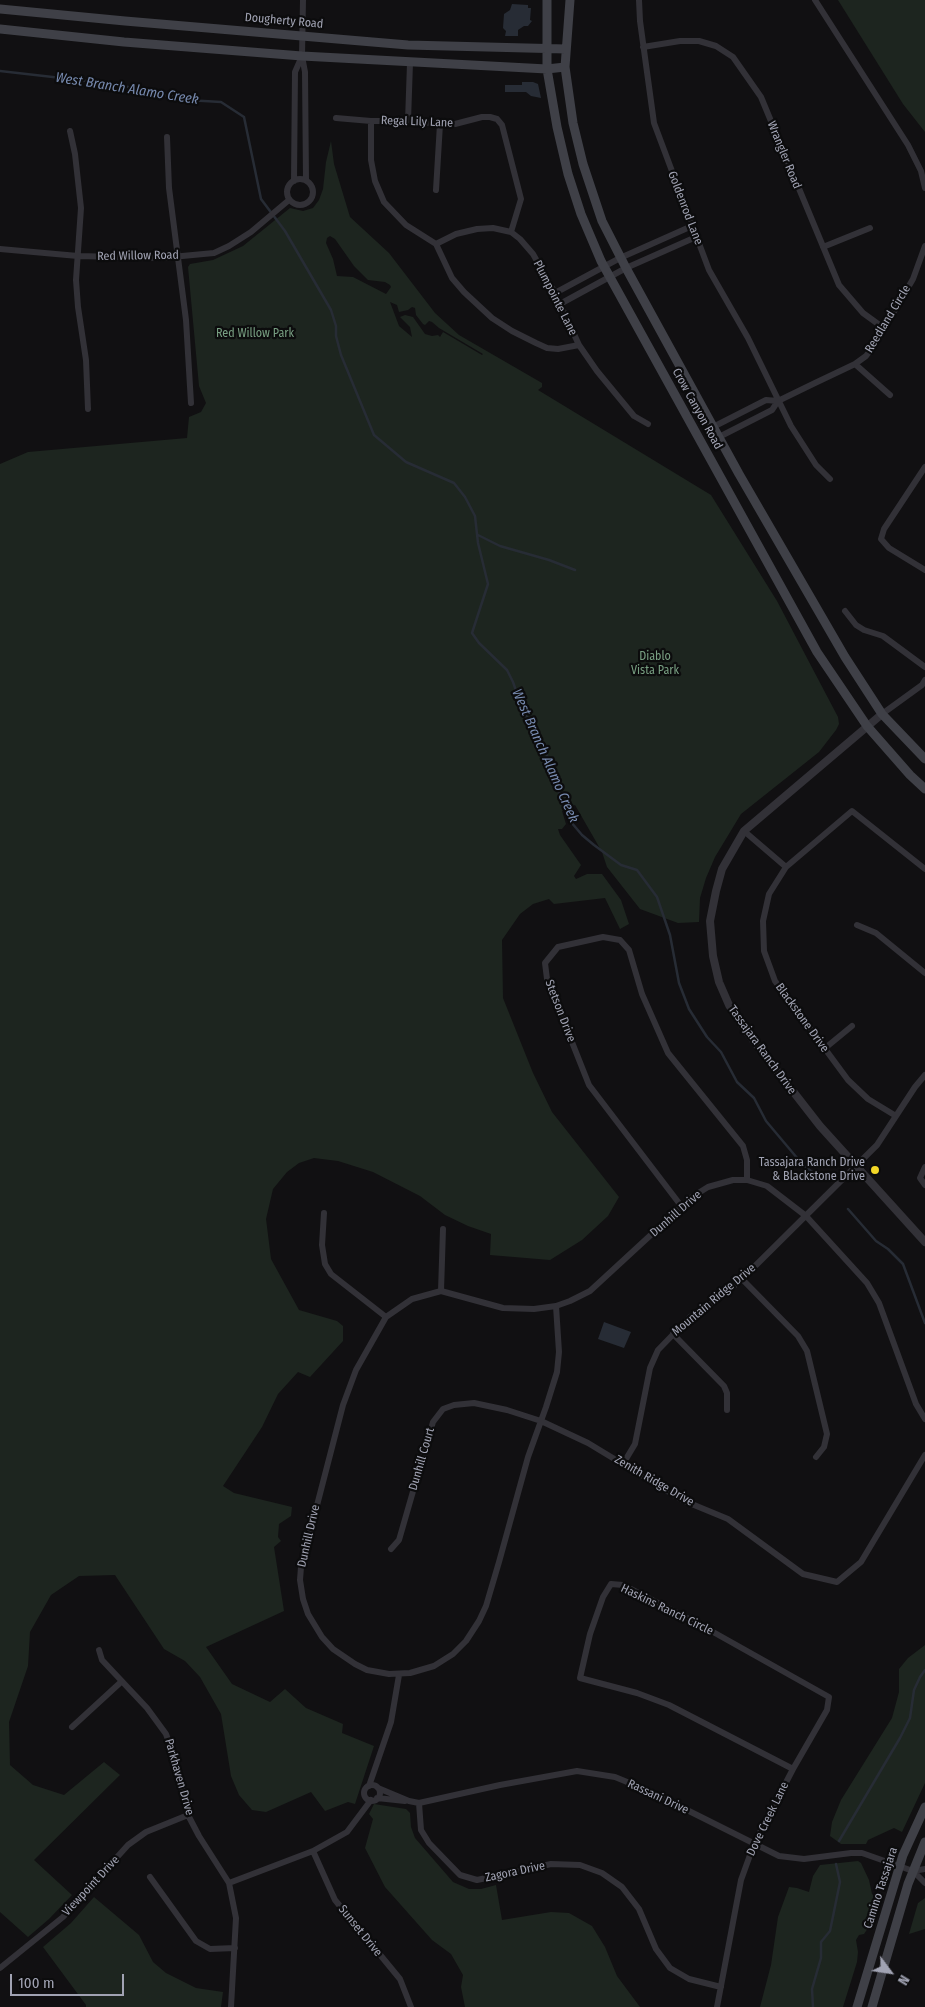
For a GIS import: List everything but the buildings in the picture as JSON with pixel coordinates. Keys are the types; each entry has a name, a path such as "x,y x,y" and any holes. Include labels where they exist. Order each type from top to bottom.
{"main road":[{"name":"Crow Canyon Road","path":"547,0 547,69 557,126 568,174 582,214 610,277 807,635 867,726 910,776 925,789"},
{"name":"Crow Canyon Road","path":"570,0 565,67 573,123 583,164 602,220 620,258 713,427 827,628 882,714 925,759"},
{"name":"Dougherty Road","path":"0,8 135,22 408,44 566,49"},
{"path":"0,28 124,42 302,56 547,69 565,67"},
{"name":"Camino Tassajara","path":"857,2007 900,1866 925,1807"},
{"name":"Camino Tassajara","path":"872,2007 913,1871 925,1842"}],"street":[{"path":"302,56 295,72 294,181 288,189 289,200 301,206 311,201 313,189 306,180 305,72 302,56 303,0"},
{"name":"Goldenrod Lane","path":"639,0 643,47 654,123 696,238 709,270 748,338 791,426 816,465 830,479"},
{"path":"815,0 908,145 921,171 925,188"},
{"name":"Wrangler Road","path":"643,47 680,41 699,41 716,46 733,57 761,97 833,273 847,295 863,313 885,329"},
{"path":"408,120 410,63"},
{"name":"Regal Lily Lane","path":"336,118 371,121 408,120 440,124 455,124 490,116 497,119 502,126 522,199 511,232"},
{"path":"371,121 371,160 375,181 384,202 406,225 436,244 452,278 464,292 492,318 512,331 548,348 558,349 579,345"},
{"path":"436,190 440,124"},
{"path":"70,131 75,154 81,208 76,280 86,360 88,410"},
{"path":"167,137 169,188 186,320 190,402"},
{"path":"294,181 306,180"},
{"name":"Red Willow Road","path":"0,249 78,256 161,258 214,253 230,246 251,232 289,200"},
{"path":"555,293 620,258 692,226"},
{"path":"436,244 456,234 477,229 493,228 511,232"},
{"path":"823,248 870,228"},
{"name":"Plumpointe Lane","path":"511,232 533,254 555,293 579,345 597,372 634,416 648,424"},
{"path":"560,304 626,268 696,238"},
{"name":"Reedland Circle","path":"713,427 766,400 778,401 855,364 866,356 885,329 913,279 925,246"},
{"path":"855,364 890,395"},
{"name":"Reedland Circle","path":"719,437 772,410 778,401"},
{"path":"925,467 884,529 881,539 889,548 925,570"},
{"path":"845,611 856,625 864,630 883,636 925,667"},
{"path":"882,714 922,685 925,680"},
{"name":"Tassajara Ranch Drive","path":"882,714 744,831 722,869 710,921 713,956 719,982 729,1005 746,1031 815,1119 924,1238"},
{"name":"Blackstone Drive","path":"896,1116 868,1099 848,1080 775,981 764,951 763,921 769,894 786,867 852,811 925,869"},
{"path":"744,831 786,867"},
{"path":"857,926 876,933 925,973"},
{"name":"Stetson Drive","path":"682,1207 589,1085 546,979 545,963 558,948 603,937 620,940 629,950 642,994 668,1054 743,1146 747,1160 746,1180"},
{"path":"824,1049 852,1026"},
{"path":"857,1165 877,1145 925,1075"},
{"name":"Mountain Ridge Drive","path":"623,1464 635,1444 650,1368 658,1350 690,1317 723,1295 742,1279 857,1165"},
{"path":"925,1167 920,1178 925,1185"},
{"name":"Dunhill Drive","path":"556,1306 559,1352 557,1372 528,1457 496,1571 479,1620 466,1641 453,1654 434,1666 399,1675 367,1670 355,1664 333,1649 322,1637 308,1614 300,1580 307,1538 343,1405 356,1370 386,1317 412,1299 442,1290 503,1308 534,1309 556,1306 590,1291 682,1207 708,1187 733,1180 746,1180 767,1186 806,1216 867,1283 879,1303 916,1404 925,1419"},
{"path":"324,1213 322,1245 326,1264 331,1274 386,1317"},
{"path":"442,1290 443,1229"},
{"path":"742,1279 798,1336 807,1351 827,1434 824,1447 816,1457"},
{"path":"673,1334 724,1386 727,1393 727,1410"},
{"name":"Dunhill Court","path":"391,1549 399,1540 433,1422 443,1409 454,1404 474,1403 541,1420"},
{"name":"Zenith Ridge Drive","path":"541,1420 588,1444 682,1500 728,1519 803,1574 837,1582 861,1562 925,1455"},
{"name":"Haskins Ranch Circle","path":"793,1768 669,1705 638,1692 580,1678 590,1634 602,1597 611,1584 623,1585 706,1628 829,1697"},
{"name":"Parkhaven Drive","path":"100,1650 102,1660 147,1708 166,1734 177,1766 188,1815 229,1883 236,1918 231,2007"},
{"path":"371,1798 366,1789 369,1786 391,1722 399,1675"},
{"path":"72,1726 121,1682"},
{"name":"Dove Creek Lane","path":"717,2007 741,1880 754,1844 793,1768 827,1710 829,1697"},
{"path":"229,1883 312,1851 347,1832 371,1798 380,1792 376,1781 380,1752"},
{"name":"Rassani Drive","path":"371,1798 394,1802 408,1801 419,1803 500,1785 577,1771 615,1777 649,1791 779,1856 796,1859 862,1853 913,1871"},
{"path":"369,1786 378,1787"},
{"name":"Rassani Drive","path":"378,1787 408,1801"},
{"name":"Zagora Drive","path":"419,1803 421,1830 429,1843 460,1875 477,1880 551,1864 580,1865 602,1873 622,1887 639,1909 656,1949 670,1968 689,1979 720,1987"},
{"name":"Viewpoint Drive","path":"0,1968 63,1917 128,1846 146,1832 188,1815"},
{"name":"Sunset Drive","path":"312,1851 335,1900 400,1979 411,2007"},
{"path":"913,1871 925,1869"},
{"path":"913,1871 925,1883"},
{"path":"150,1877 196,1941 210,1949 235,1948"}],"green space":[{"path":"838,0 925,0 925,132 903,104"},
{"path":"331,141 334,164 350,217 389,253 435,313 459,335 542,383 542,387 538,390 711,495 777,601 838,717 839,724 819,752 741,814 715,857 706,878 700,898 699,922 678,923 640,909 607,867 602,852 575,805 562,811 566,824 562,829 558,829 560,835 581,865 574,876 576,879 587,874 602,874 621,900 629,924 620,929 605,898 554,904 549,899 533,904 520,914 502,940 503,998 533,1073 552,1112 619,1197 608,1216 582,1240 550,1260 490,1255 491,1234 445,1215 420,1196 373,1172 338,1161 314,1158 299,1163 287,1172 273,1189 266,1219 271,1259 299,1310 337,1321 343,1326 343,1341 310,1377 298,1372 278,1394 262,1427 223,1486 234,1493 292,1507 291,1516 279,1524 278,1537 281,1541 274,1547 284,1611 206,1647 232,1684 270,1702 285,1689 306,1708 343,1724 342,1733 374,1746 355,1804 348,1802 325,1811 311,1792 266,1812 252,1810 239,1795 231,1776 221,1714 200,1677 185,1661 164,1649 115,1575 79,1576 51,1595 30,1632 28,1666 9,1722 10,1765 33,1785 64,1795 104,1762 120,1775 34,1860 72,1895 28,1937 0,1912 0,464 28,452 187,438 189,417 201,412 206,403 199,386 188,267 190,264 213,260 243,246 290,208 303,211 313,208 319,200 323,189","holes":["330,236 335,239 354,266 368,280 385,282 390,285 391,287 386,294 353,277 337,276 333,259 326,243 327,238","390,302 397,305 399,312 412,307 415,308 416,315 423,324 425,325 429,321 432,322 483,354 443,332 440,337 438,335 425,334 413,317 405,315 400,317 410,327 412,337 399,326"]},
{"path":"925,1645 925,1783 902,1832 894,1828 868,1840 866,1844 841,1844 830,1836 832,1822 841,1800 892,1718 899,1692 899,1669 908,1658"},
{"path":"374,1804 406,1809 410,1813 411,1827 415,1838 453,1882 469,1889 481,1889 496,1885 502,1920 551,1912 569,1913 592,1926 605,1947 617,1976 640,2007 465,2007 461,1987 463,1975 451,1954 432,1940 385,1887 365,1848 373,1819 369,1814"},
{"path":"858,1861 861,1863 869,1880 872,1894 876,1898 868,1928 856,1940 857,1962 843,2007 760,2007 771,1965 778,1917 789,1887 809,1892 813,1876 820,1865"},
{"path":"94,1897 139,1935 153,1962 166,1973 196,1988 223,1992 221,2007 86,2007 43,1947 71,1923"},
{"path":"925,1898 925,1929 909,1934 918,1903"}],"shaded area":[{"path":"512,4 528,5 528,8 531,8 530,20 532,21 528,26 518,30 518,36 505,36 506,31 503,28 504,14 510,10"},
{"path":"522,82 538,84 541,98 531,96 526,92 505,92 505,85 522,85"},
{"path":"604,1322 631,1332 624,1348 598,1339"}],"waterway":[{"name":"West Branch Alamo Creek","path":"0,71 114,84 187,100 221,102 244,117 261,199 285,231 331,310 341,355 374,435 406,462 454,483 465,497 475,516 478,543 488,584 472,633 479,643 507,670 523,711 543,744 564,807 571,822 582,835 621,865 637,870 657,897 670,935 679,983 689,1009 707,1037 721,1052 737,1082 754,1098 766,1121 803,1165 819,1177"},
{"path":"478,535 500,546 549,560 575,570"},
{"name":"West Branch Alamo Creek","path":"848,1209 876,1241 888,1249 903,1264 925,1323"},
{"name":"West Branch Alamo Creek","path":"839,1841 900,1738 910,1718 914,1690 925,1670"},
{"name":"West Branch Alamo Creek","path":"813,2007 812,1989 821,1958 821,1942 830,1931 840,1882 836,1864"}],"place":[{"name":"Tassajara Ranch Drive & Blackstone Drive","path":"875,1170"}],"park label":[{"name":"Red Willow Park","path":"255,334"},
{"name":"Diablo Vista Park","path":"655,664"}]}
